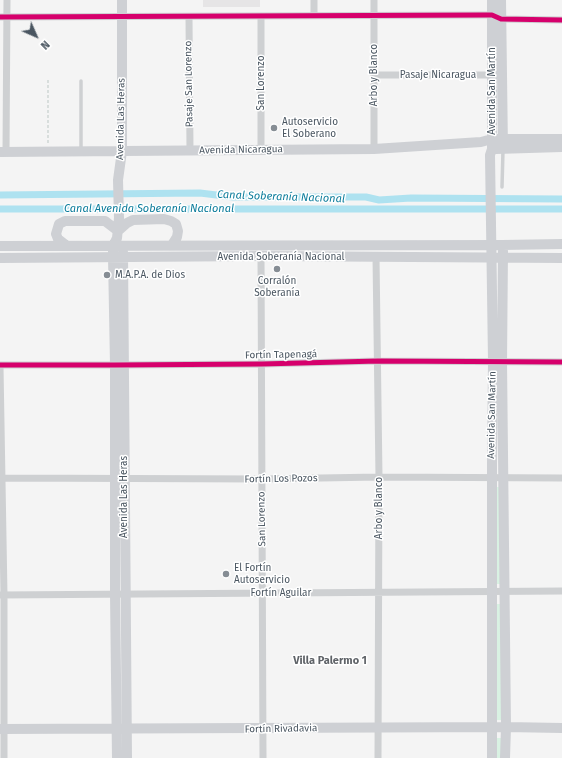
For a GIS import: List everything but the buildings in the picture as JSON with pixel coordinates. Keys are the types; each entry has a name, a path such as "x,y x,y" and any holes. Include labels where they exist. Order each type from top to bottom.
{"main road":[{"name":"Avenida Las Heras","path":"122,0 122,151 118,180 120,594 122,729 127,758"},
{"name":"Avenida San Martín","path":"492,0 496,17 497,75 503,144"},
{"name":"Avenida San Martín","path":"496,17 501,0"},
{"name":"Avenida San Martín","path":"497,75 490,155 491,245 503,478 506,727 505,758"},
{"name":"Avenida Nicaragua","path":"503,144 562,139"},
{"name":"Avenida Nicaragua","path":"3,152 374,149 481,142 492,144 562,147"},
{"path":"67,246 58,239 56,234 59,224 65,221 105,220 118,240 127,223 133,220 164,219 171,220 176,224 178,231 177,237 172,245"},
{"name":"Avenida Soberanía Nacional","path":"0,246 67,246 118,240 172,245 562,244"},
{"path":"274,256 339,245"},
{"name":"Avenida San Martín","path":"492,758 492,477 503,258 502,245"},
{"name":"Avenida Soberanía Nacional","path":"0,258 261,256 376,258 562,258"},
{"name":"Fortín Rivadavia","path":"2,729 562,728"},
{"name":"Avenida Las Heras","path":"117,758 122,729"}],"street":[{"path":"3,152 3,17 7,0"},
{"path":"314,0 314,15"},
{"name":"Arbo y Blanco","path":"374,0 374,149"},
{"path":"3,17 314,15 496,17 562,20"},
{"name":"San Lorenzo","path":"261,150 262,16"},
{"name":"Pasaje San Lorenzo","path":"189,17 190,151"},
{"name":"Pasaje Nicaragua","path":"374,75 497,75"},
{"name":"San Lorenzo","path":"261,256 263,758"},
{"name":"Arbo y Blanco","path":"376,258 379,477 378,758"},
{"name":"Fortín Tapenagá","path":"0,366 262,364 378,361 562,362"},
{"path":"0,366 2,729 4,758"},
{"name":"Fortín Los Pozos","path":"1,478 562,478"},
{"name":"Fortín Aguilar","path":"2,596 562,592"}],"lane":[{"path":"81,81 81,151"},
{"name":"Avenida San Martín","path":"502,187 503,144"}],"path":[{"path":"48,80 48,152"}],"shaded area":[{"path":"203,0 260,0 260,7 203,7"}],"green space":[{"path":"495,487 499,487 500,584 496,584"},
{"path":"497,604 501,604 501,720 497,720"},
{"path":"497,738 501,738 501,758 497,758"}],"waterway":[{"name":"Canal Soberanía Nacional","path":"0,195 200,193 233,197 366,197 379,200 411,198 562,199"},
{"name":"Canal Avenida Soberanía Nacional","path":"0,209 562,209"}],"cycle path":[{"path":"0,17 492,15 501,19 562,20"},
{"path":"0,365 262,364 378,361 562,362"}],"place":[{"name":"Autoservicio El Soberano","path":"274,128"},
{"name":"Corralón Soberanía","path":"277,269"},
{"name":"M.A.P.A. de Dios","path":"107,275"},
{"name":"El Fortín Autoservicio","path":"226,574"}],"district":[{"name":"Villa Palermo 1","path":"330,661"}]}
